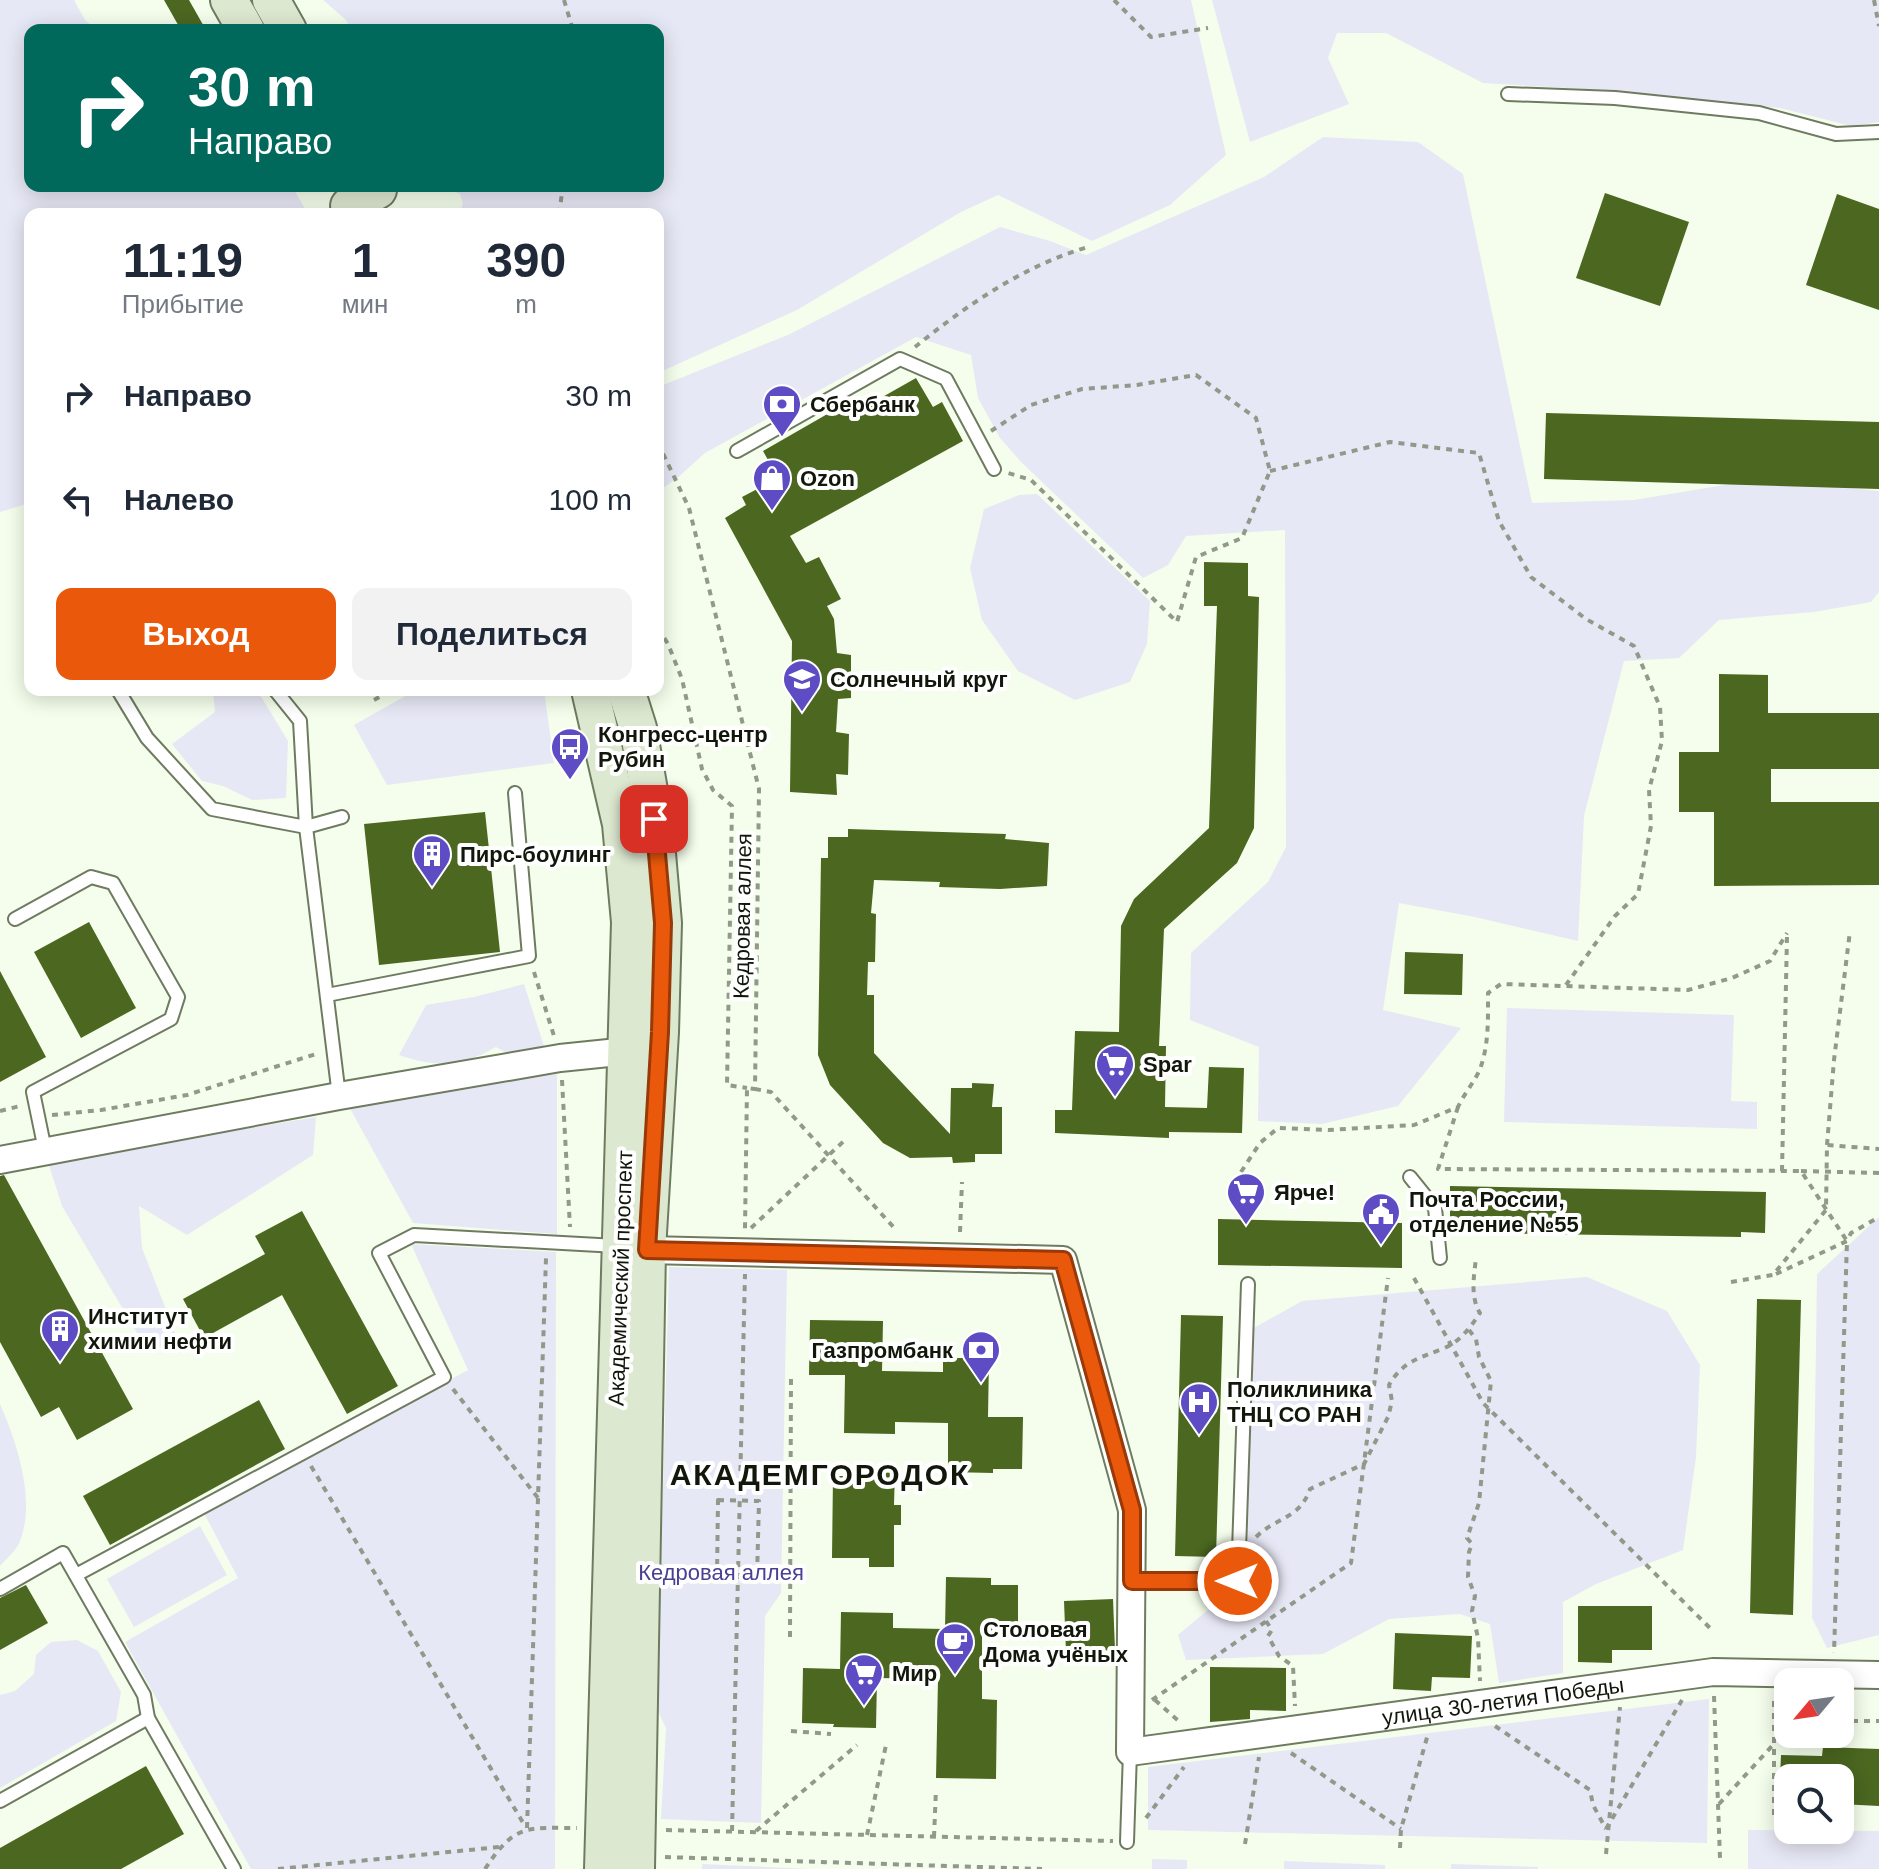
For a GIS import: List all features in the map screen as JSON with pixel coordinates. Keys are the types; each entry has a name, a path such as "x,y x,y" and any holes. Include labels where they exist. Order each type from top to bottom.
{"main road":[{"path":"229,0 243,24"},
{"path":"271,0 285,24"},
{"name":"Академический проспект","path":"591,696 621,824 630,922 628,1051 650,1863"},
{"name":"Академический проспект","path":"603,1869 634,1248 660,1032 663,923 654,819 638,728 628,696"}],"street":[{"path":"0,1160 339,1096 560,1058 628,1051"},
{"path":"634,1248 748,1239 1063,1260 1132,1510 1130,1752"},
{"name":"улица 30-летия Победы","path":"1130,1752 1705,1673 1774,1673"},
{"name":"улица 30-летия Победы","path":"1854,1675 1879,1675"}],"lane":[{"path":"1508,94 1615,98 1716,108 1759,113 1836,134 1879,132"},
{"path":"737,451 900,359 946,379 994,469"},
{"path":"122,696 147,738 212,809 306,827 342,817"},
{"path":"280,696 300,721 306,827 339,1096"},
{"path":"327,995 529,956 515,793"},
{"path":"15,919 91,877 113,883 178,997 171,1019 33,1092 45,1150"},
{"path":"1410,1177 1435,1208 1440,1258"},
{"path":"76,1575 444,1377 379,1253 414,1235 634,1248"},
{"path":"1132,1581 1238,1581 1248,1284"},
{"path":"0,1589 63,1553 144,1695 148,1718 234,1869"},
{"path":"0,1801 148,1718"},
{"path":"1127,1842 1130,1752"}],"path":[{"path":"564,0 571,24"},
{"path":"1114,0 1151,37 1208,28"},
{"path":"1874,0 1879,26"},
{"path":"900,359 945,323 1002,285 1054,257 1088,247"},
{"path":"978,439 1031,405 1082,389 1137,385 1196,375 1256,418 1270,471 1242,538 1196,557 1177,622 1031,480 994,469"},
{"path":"1270,471 1390,442 1479,453 1499,521 1531,577 1586,619 1634,646 1660,707 1662,741 1649,790 1651,826 1638,894 1615,916 1566,985"},
{"name":"Кедровая аллея","path":"664,456 689,508 759,789 755,1089"},
{"path":"664,638 682,679 702,769 713,790 732,806 727,1085 771,1092 897,1231"},
{"path":"374,700 381,696"},
{"path":"1773,1275 1826,1210 1827,1145 1834,1060 1850,931"},
{"path":"1782,1172 1787,933 1770,961 1732,978 1688,990 1501,984 1488,993 1488,1027 1480,1070 1458,1107 1438,1169 1782,1172 1828,1170 1879,1173"},
{"path":"303,1453 527,1828 546,1257 570,1231 560,1058 529,956"},
{"path":"0,1111 20,1106 55,1116 187,1095 333,1049"},
{"path":"747,1088 748,1239 732,1831 1127,1842"},
{"path":"1241,1172 1260,1143 1278,1128 1328,1130 1414,1125 1458,1107"},
{"path":"748,1239 846,1139"},
{"path":"1827,1145 1879,1149"},
{"path":"1801,1171 1847,1241"},
{"path":"960,1232 962,1182"},
{"path":"1834,1663 1847,1241 1851,1233 1879,1217"},
{"path":"1731,1282 1773,1275 1847,1241"},
{"path":"1240,1553 1268,1525 1292,1515 1306,1503 1310,1489 1364,1464 1388,1417 1392,1401 1389,1385 1394,1376 1413,1359 1451,1344 1469,1330 1480,1313 1473,1287 1476,1258"},
{"path":"1130,1716 1351,1563 1388,1278"},
{"path":"1414,1278 1483,1403 1714,1632"},
{"path":"1469,1330 1476,1339 1479,1357 1491,1381 1479,1503 1467,1538 1472,1544 1468,1577 1475,1596 1472,1611 1478,1638 1474,1705 1590,1790 1593,1805 1606,1829"},
{"path":"790,1637 791,1376"},
{"path":"444,1377 538,1498"},
{"path":"718,1500 740,1500 759,1501 757,1577 717,1576 718,1500"},
{"path":"1266,1621 1272,1630 1268,1636 1279,1656 1293,1666 1296,1730"},
{"path":"1606,1829 1705,1673"},
{"path":"1705,1673 1720,1858"},
{"path":"1606,1854 1622,1685"},
{"path":"1400,1848 1401,1829 1434,1711"},
{"path":"1854,1721 1879,1721"},
{"path":"791,1731 831,1734"},
{"path":"1245,1844 1262,1734 1401,1829"},
{"path":"1718,1805 1774,1744"},
{"path":"755,1832 857,1745"},
{"path":"867,1835 886,1745"},
{"path":"934,1837 936,1789"},
{"path":"278,1869 499,1847"},
{"path":"650,1863 1042,1869"}],"green space":[{"path":"0,0 74,0 90,24 24,24 24,192 295,192 305,208 24,208 24,505 0,512"},
{"path":"323,0 1191,0 1226,155 1170,205 1092,241 998,195 961,212 797,310 664,370 664,208 462,208 460,194 455,192 664,192 664,24 348,24"},
{"path":"1212,0 1879,0 1879,122 1851,126 1780,108 1619,91 1483,83 1386,33 1337,33 1328,58 1349,104 1250,142"},
{"path":"1323,137 1418,142 1463,174 1532,503 1634,500 1760,479 1879,491 1879,592 1871,602 1814,612 1719,620 1679,658 1624,661 1584,816 1578,941 1399,903 1383,1010 1461,1028 1398,1106 1322,1124 1258,1121 1259,1047 1190,1020 1191,953 1268,882 1286,847 1285,530 1186,536 1168,565 1143,578 1021,462 1000,438 978,398 971,355 916,337 705,453 664,487 664,385 790,334 1000,227 1086,255 1264,177"},
{"path":"1037,494 1150,601 1147,644 1130,682 1075,700 1018,671 982,620 970,568 984,509 1019,495"},
{"path":"214,696 261,696 288,741 286,798 252,800 223,786 202,781 172,744 215,712"},
{"path":"405,696 545,696 554,763 387,785 354,725"},
{"path":"524,984 544,1046 510,1055 496,1047 471,1059 449,1063 426,1062 399,1055 426,1005"},
{"path":"1507,1008 1734,1015 1731,1101 1757,1102 1757,1129 1504,1122"},
{"path":"557,1074 557,1234 413,1223 347,1103"},
{"path":"316,1117 313,1155 187,1235 139,1206 142,1248 183,1353 143,1343 62,1206 48,1162"},
{"path":"1879,1217 1879,1635 1827,1648 1812,1618 1817,1274"},
{"path":"411,1244 556,1252 555,1869 251,1869 125,1642 238,1578 204,1513 468,1370"},
{"name":"Кедровая аллея","path":"669,1267 787,1270 781,1593 765,1616 761,1823 661,1819 666,1728 657,1709"},
{"path":"1587,1277 1667,1311 1700,1365 1696,1457 1683,1550 1596,1584 1563,1602 1563,1673 1499,1683 1490,1624 1460,1614 1389,1619 1323,1654 1186,1660 1178,1635 1222,1598 1247,1586 1252,1329 1302,1301"},
{"path":"0,1404 18,1454 26,1508 19,1544 0,1566"},
{"path":"200,1526 227,1575 134,1627 107,1579"},
{"path":"77,1640 98,1651 121,1692 116,1721 0,1788 0,1695 15,1691 34,1674 36,1655 51,1642"},
{"path":"1709,1699 1707,1843 1148,1830 1148,1767"},
{"path":"1748,1830 1774,1830 1774,1844 1854,1844 1854,1831 1879,1831 1879,1869 1748,1869"},
{"path":"1152,1859 1187,1860 1187,1869 1152,1869"},
{"path":"1284,1861 1385,1865 1385,1869 1284,1869"},
{"path":"702,1864 810,1869 702,1869"},
{"path":"1451,1864 1538,1867 1538,1869 1451,1869"}],"building":[{"path":"164,0 189,0 203,24 178,24"},
{"path":"1605,193 1689,222 1660,306 1576,278"},
{"path":"1837,194 1879,209 1879,310 1806,285"},
{"path":"916,378 933,407 942,402 963,441 790,536 806,563 819,557 841,599 827,606 834,619 837,653 851,655 851,698 838,699 836,732 849,734 848,775 836,774 837,795 790,792 792,641 725,518 746,505 742,497 778,478 763,451 850,401 856,412"},
{"path":"1546,413 1879,422 1879,489 1544,479"},
{"path":"1204,562 1248,563 1248,596 1259,597 1254,828 1237,863 1164,929 1159,1046 1166,1046 1165,1107 1207,1108 1209,1067 1244,1068 1242,1133 1169,1132 1169,1138 1055,1133 1055,1110 1072,1110 1075,1031 1119,1032 1121,926 1134,899 1209,828 1217,606 1204,606"},
{"path":"1719,674 1768,675 1768,713 1879,713 1879,769 1771,769 1771,802 1879,802 1879,885 1714,886 1714,812 1679,812 1679,752 1719,752"},
{"name":"Пирс-боулинг","path":"485,812 500,952 379,965 364,824"},
{"path":"848,829 1006,834 1005,839 1049,843 1047,886 1000,889 939,887 940,882 874,880 871,913 876,914 875,962 868,962 867,995 874,995 874,1053 950,1134 951,1088 972,1088 972,1083 994,1084 992,1107 1002,1107 1002,1154 975,1154 975,1162 953,1163 952,1157 910,1158 883,1143 830,1085 818,1055 821,858 828,858 828,837 848,837"},
{"path":"89,922 136,1008 81,1038 34,952"},
{"path":"1405,952 1463,954 1462,995 1404,994"},
{"path":"0,971 46,1057 0,1082"},
{"path":"4,1175 133,1409 77,1440 59,1407 41,1417 0,1342 0,1176"},
{"path":"1450,1186 1766,1192 1765,1233 1741,1232 1741,1237 1469,1233 1469,1226 1450,1226"},
{"path":"302,1211 398,1386 347,1414 282,1295 204,1338 183,1299 265,1254 255,1236"},
{"path":"1218,1219 1402,1223 1402,1268 1218,1265"},
{"path":"1757,1299 1801,1300 1793,1615 1750,1613"},
{"name":"Поликлиника ТНЦ СО РАН","path":"1181,1315 1223,1316 1216,1557 1175,1556"},
{"path":"810,1320 883,1321 882,1371 943,1372 943,1358 989,1358 988,1417 1023,1417 1022,1469 993,1469 993,1473 948,1472 948,1423 895,1422 895,1434 844,1433 845,1375 809,1375"},
{"path":"259,1400 285,1449 110,1545 83,1496"},
{"path":"873,1468 895,1468 894,1505 901,1505 901,1525 894,1525 894,1567 869,1567 869,1558 832,1558 833,1476 873,1476"},
{"path":"946,1577 991,1578 991,1585 1018,1585 1018,1636 982,1635 982,1699 997,1700 996,1779 936,1778 938,1679 877,1678 876,1728 802,1723 803,1668 840,1669 841,1612 893,1613 893,1628 945,1629"},
{"path":"26,1585 48,1623 0,1650 0,1598"},
{"path":"1113,1599 1115,1650 1066,1652 1064,1601"},
{"path":"1578,1606 1652,1606 1652,1650 1612,1650 1612,1663 1578,1662"},
{"path":"1395,1633 1472,1636 1470,1678 1432,1677 1431,1691 1393,1689"},
{"path":"1210,1667 1286,1668 1286,1711 1250,1710 1250,1719 1210,1722"},
{"path":"1823,1748 1879,1749 1879,1806 1854,1805 1854,1764 1781,1764 1781,1755 1822,1756"},
{"path":"146,1766 184,1834 121,1869 0,1869 0,1848"}],"place":[{"name":"Сбербанк","path":"782,438"},
{"name":"Ozon","path":"772,512"},
{"name":"Солнечный круг","path":"802,713"},
{"name":"Конгресс-центр Рубин","path":"570,781"},
{"name":"Пирс-боулинг","path":"432,888"},
{"name":"Spar","path":"1115,1098"},
{"name":"Ярче!","path":"1246,1226"},
{"name":"Почта России, отделение №55","path":"1381,1246"},
{"name":"Институт химии нефти","path":"60,1363"},
{"name":"Газпромбанк","path":"981,1384"},
{"name":"Поликлиника ТНЦ СО РАН","path":"1199,1436"},
{"name":"Столовая Дома учёных","path":"955,1676"},
{"name":"Мир","path":"864,1707"}],"district":[{"name":"АКАДЕМГОРОДОК","path":"820,1475"}],"route":[{"path":"654,819 663,923 647,1250 1063,1260 1132,1510 1132,1581 1238,1581"}]}
